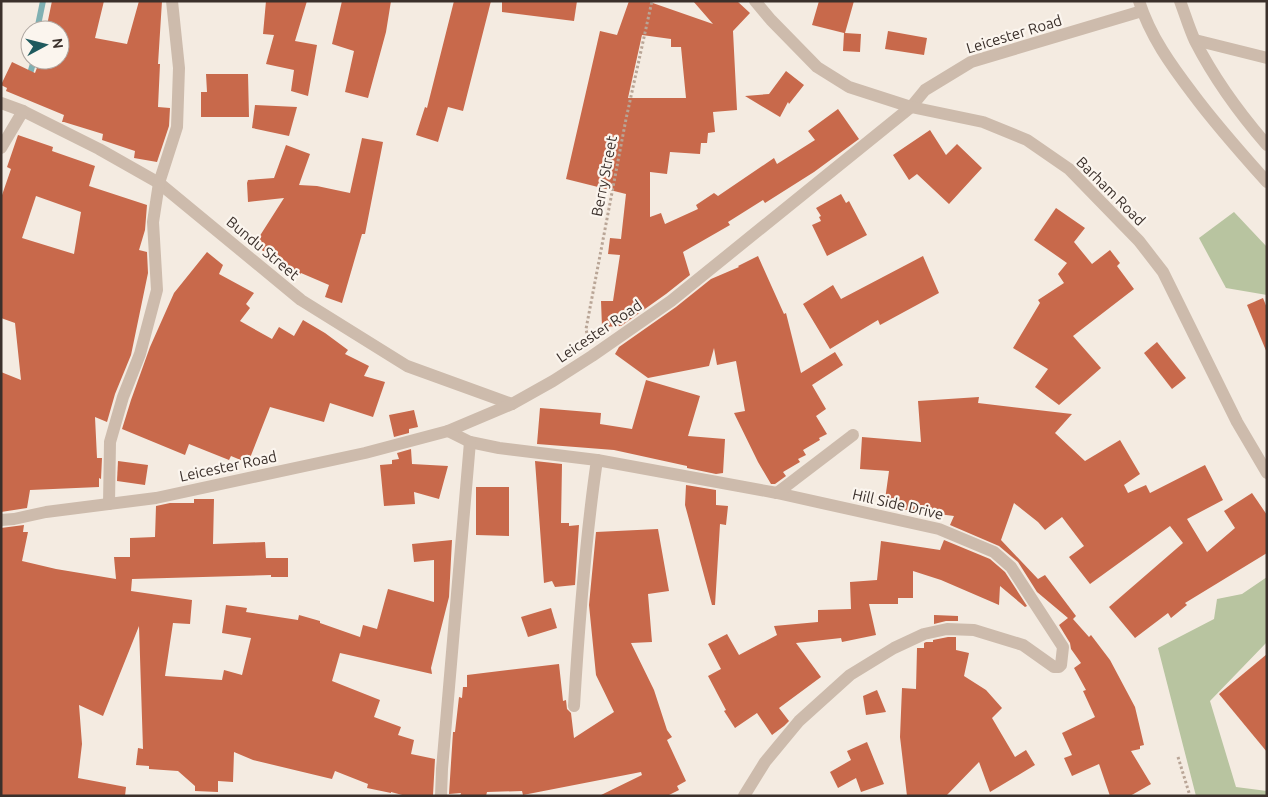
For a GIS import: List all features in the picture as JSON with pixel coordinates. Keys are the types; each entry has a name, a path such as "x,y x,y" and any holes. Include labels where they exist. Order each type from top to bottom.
{"street":[{"path":"109,504 110,442 123,397 140,354 157,290 153,222 159,183 177,127 179,68 172,1"},
{"name":"Barham Road","path":"755,1 817,67 849,87 911,106 983,122 1027,140 1069,169 1138,241 1163,272 1237,422 1267,473"},
{"path":"1180,1 1195,40 1245,120 1267,145"},
{"path":"1141,6 1154,38 1168,61 1219,128 1267,182"},
{"name":"Leicester Road","path":"1,520 46,512 156,498 365,453 448,431 512,404 592,356 671,301 911,106 925,90 972,62 1141,6"},
{"path":"1195,40 1267,58"},
{"name":"Bundu Street","path":"1,103 23,111 99,149 159,183 301,300 408,366 512,404"},
{"path":"1,148 23,111"},
{"name":"Hill Side Drive","path":"448,431 470,442 499,448 598,460 777,494 939,528 994,552 1011,566 1063,647 1063,655 1059,667 1054,667 1022,644 974,630 946,629 924,634 894,648 850,676 799,721 765,762 744,796"},
{"path":"777,494 853,435"},
{"path":"441,796 470,442"},
{"path":"574,706 582,577 590,505 598,460"}],"path":[{"name":"Berry Street","path":"592,356 586,329 626,119 652,1"},
{"path":"1178,757 1190,796"}],"green space":[{"path":"1234,212 1267,247 1267,295 1226,288 1199,238"},
{"path":"1267,577 1267,642 1210,701 1236,787 1267,791 1267,796 1196,796 1158,648 1214,619 1217,599 1242,594"}],"building":[{"path":"52,1 104,1 95,38 127,44 139,1 162,1 158,64 160,64 158,107 170,108 169,126 157,162 134,158 135,151 102,140 103,134 62,122 64,115 6,91 7,88 1,85 12,62 20,66 20,70 29,70 35,73 36,70 70,70 70,20 48,20"},
{"path":"266,1 307,1 295,41 317,45 308,96 291,91 294,70 266,64 274,35 263,34"},
{"path":"342,1 391,1 386,32 368,98 345,92 354,51 332,44"},
{"path":"454,1 491,1 463,111 448,107 438,142 416,135 425,107 427,108"},
{"path":"502,1 577,1 574,21 502,12"},
{"path":"629,1 647,1 713,24 693,1 737,1 750,13 733,31 737,110 713,112 715,132 708,133 707,143 701,143 700,154 670,152 667,174 650,172 650,217 661,213 665,224 698,209 696,205 714,193 718,196 774,158 777,164 815,140 808,131 838,109 859,139 814,172 765,203 763,200 728,222 730,225 683,252 690,275 621,326 602,327 601,301 613,301 620,255 608,254 610,238 621,239 626,194 566,179 600,31 617,35","holes":["642,35 671,39 671,47 681,47 686,98 628,98"]},
{"path":"819,1 854,1 845,33 861,34 860,52 843,51 844,33 812,25"},
{"path":"888,31 927,38 924,55 885,49"},
{"path":"786,71 804,85 789,104 788,102 780,117 745,96 769,94"},
{"path":"206,74 248,74 249,117 201,117 201,92 207,92"},
{"path":"255,105 297,107 289,136 252,128"},
{"path":"930,130 946,155 957,144 982,168 949,204 917,174 909,180 893,155"},
{"path":"18,135 53,147 52,151 95,166 89,186 147,205 145,230 139,250 147,252 148,273 131,355 115,394 107,422 95,417 97,458 102,458 99,487 30,490 27,508 1,512 1,372 21,380 15,323 1,318 1,198 11,169 7,167","holes":["36,196 81,212 74,254 22,238"]},
{"path":"362,138 383,142 365,234 362,234 342,303 325,297 329,285 301,273 300,275 254,245 284,198 248,202 247,183 248,180 274,178 286,145 310,154 299,185 317,186 350,193"},
{"path":"841,194 846,203 849,201 867,235 827,256 812,225 821,221 819,217 821,216 816,208"},
{"path":"1056,208 1085,228 1074,242 1092,264 1110,250 1120,263 1117,266 1134,289 1073,336 1101,368 1059,405 1035,387 1048,369 1013,348 1040,303 1038,300 1064,283 1058,274 1067,263 1034,240"},
{"path":"207,252 223,265 219,274 254,293 246,304 250,308 240,321 272,339 279,327 294,336 303,320 348,350 345,354 369,366 364,376 385,382 373,417 330,403 324,422 270,407 248,463 231,456 229,460 189,444 185,455 122,429 150,347 174,293"},
{"path":"758,256 784,314 786,313 801,373 835,352 843,365 812,385 826,409 816,416 827,434 803,450 806,455 798,459 800,462 783,472 786,476 775,484 771,484 758,462 734,413 745,411 736,361 717,365 714,348 709,366 648,378 615,354 619,347 676,307 711,279 739,267"},
{"path":"923,256 939,293 880,325 878,320 830,349 803,304 833,285 841,299"},
{"path":"1263,298 1267,308 1267,353 1247,305"},
{"path":"1157,342 1186,378 1172,389 1144,353"},
{"path":"646,380 700,396 688,436 725,439 723,473 716,474 687,468 687,466 614,450 537,444 540,408 601,413 600,424 632,429"},
{"path":"979,397 978,403 1072,414 1055,433 1085,461 1120,440 1140,474 1124,485 1128,493 1146,485 1150,493 1205,465 1223,500 1187,519 1207,552 1235,528 1224,511 1252,493 1267,515 1267,553 1185,603 1187,605 1171,618 1168,613 1135,638 1109,607 1183,543 1170,526 1090,584 1069,557 1084,546 1062,517 1045,530 1014,503 1001,540 1038,579 1045,575 1076,616 1073,619 1089,637 1091,635 1110,660 1135,707 1144,745 1140,746 1140,749 1131,751 1151,784 1130,796 1110,796 1099,764 1072,776 1064,758 1072,755 1062,733 1095,717 1083,691 1086,690 1074,668 1081,663 1071,649 1070,643 1059,625 1068,618 1037,592 1018,562 999,546 950,525 954,516 884,507 889,471 860,469 862,437 921,442 918,401"},
{"path":"414,410 418,427 409,429 409,433 394,437 389,415"},
{"path":"411,449 412,464 448,466 439,499 414,492 415,504 384,506 380,465 392,464 392,460 399,459 397,453"},
{"path":"118,461 148,465 145,485 117,481"},
{"path":"535,461 562,464 561,523 569,523 569,526 579,525 575,585 555,587 552,581 544,583"},
{"path":"686,485 716,490 716,505 728,506 726,525 720,524 715,605 712,605 685,505"},
{"path":"476,487 509,487 509,536 476,535"},
{"path":"194,499 214,499 213,544 265,542 266,558 288,558 288,577 271,577 271,575 132,579 131,591 192,600 190,624 173,623 165,676 222,680 224,670 242,675 251,638 222,633 226,605 247,608 246,612 298,620 299,615 360,637 363,625 377,629 388,589 434,602 434,560 414,562 412,544 452,540 449,597 431,668 432,674 340,653 332,681 380,700 374,717 401,727 398,735 414,740 411,754 435,759 433,795 406,796 367,788 368,784 335,771 332,779 253,760 234,752 233,782 218,781 218,792 195,791 195,786 178,771 149,769 149,766 136,765 138,748 143,749 139,626 103,716 79,705 82,744 78,778 126,787 125,796 1,796 1,528 24,525 23,532 28,532 22,561 116,579 114,557 130,557 130,538 155,537 156,506 170,503 194,503"},
{"path":"658,529 669,591 648,594 652,642 631,643 654,690 667,730 672,737 667,740 686,781 677,786 679,790 667,796 599,796 642,775 641,772 523,795 522,791 487,792 486,796 460,796 461,793 449,794 453,732 455,732 459,697 462,698 463,687 467,687 467,675 559,664 563,701 566,700 567,709 571,713 574,738 614,712 596,675 589,605 596,532"},
{"path":"944,540 990,559 1005,572 1027,606 1025,607 1000,586 999,605 941,580 913,571 913,598 898,598 898,604 869,604 876,635 842,642 841,638 796,643 821,677 779,708 789,721 784,726 772,735 757,713 735,728 724,711 726,710 708,676 721,669 708,644 727,634 739,655 777,635 774,626 818,622 818,610 851,609 850,582 877,580 881,541 940,550"},
{"path":"551,608 557,628 528,637 521,617"},
{"path":"934,615 958,616 958,621 934,624"},
{"path":"956,637 956,650 969,653 964,676 986,690 1002,708 992,718 1015,757 1026,750 1035,765 990,792 979,762 946,796 907,796 900,737 902,688 916,689 917,648 924,648 924,643 926,642 933,642 933,640"},
{"path":"1267,654 1267,752 1219,694"},
{"path":"877,690 886,712 866,715 863,696"},
{"path":"867,742 884,784 861,792 856,778 838,788 830,772 851,760 847,751"}],"waterway":[{"path":"39,20 43,1"},
{"path":"29,77 31,70"}]}
